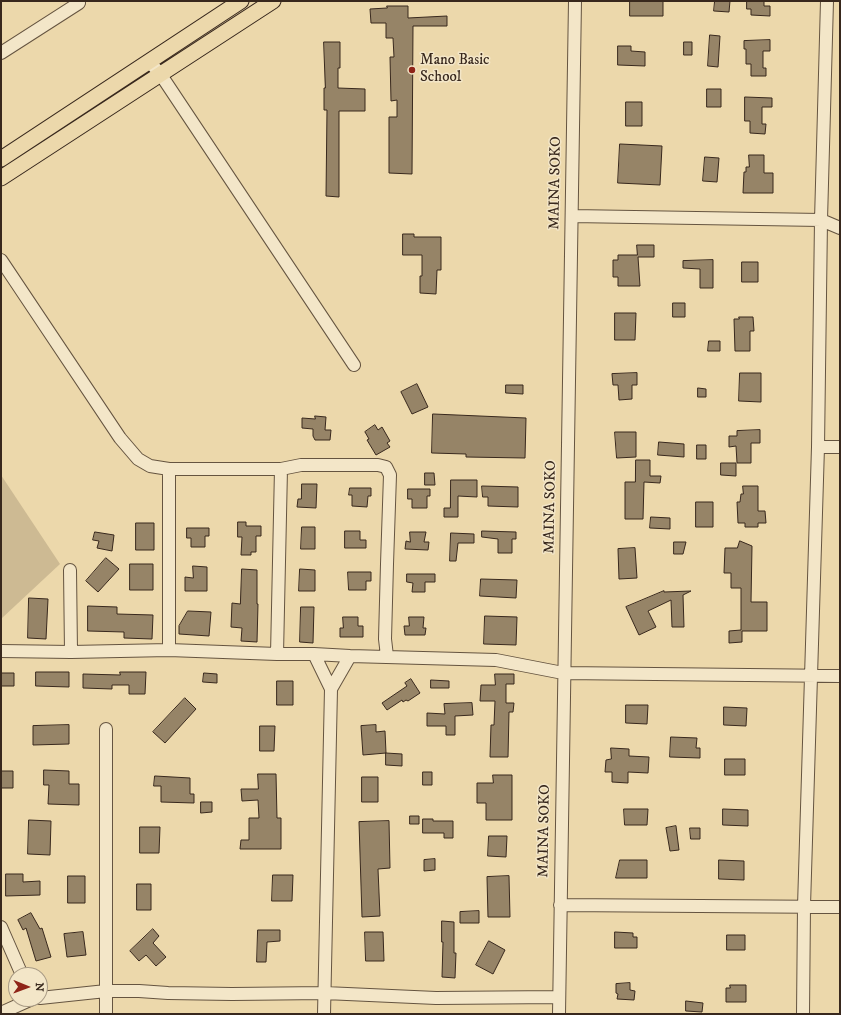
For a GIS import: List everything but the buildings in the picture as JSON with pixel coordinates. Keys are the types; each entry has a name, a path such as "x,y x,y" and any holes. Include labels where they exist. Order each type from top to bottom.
{"main road":[{"path":"1,159 241,1"},
{"path":"1,178 273,1"}],"street":[{"path":"1,53 79,3 78,1"},
{"name":"MAINA SOKO","path":"559,1014 563,673 575,1"},
{"path":"803,1014 804,906 818,447 821,220 827,1"},
{"path":"149,61 161,75 354,364"},
{"path":"572,216 821,220 840,228"},
{"path":"1,260 120,438 138,459 150,466 169,469 281,469 301,465 378,465 386,468 390,475 386,564 385,639 387,656"},
{"path":"818,447 840,447"},
{"path":"169,469 169,650"},
{"path":"277,654 281,469"},
{"path":"70,570 71,652"},
{"path":"1,650 71,652 169,650 387,656 496,660 563,673 840,676"},
{"path":"314,654 331,689 324,1014"},
{"path":"331,689 350,656"},
{"path":"106,729 106,1014"},
{"path":"560,905 840,907"},
{"path":"1,927 18,967"},
{"path":"48,997 106,991 232,994 325,993 436,998 559,997"},
{"path":"1,1013 14,1007"}],"shaded area":[{"path":"1,475 60,564 1,619"}],"place":[{"name":"Mano Basic School","path":"412,70"}]}
